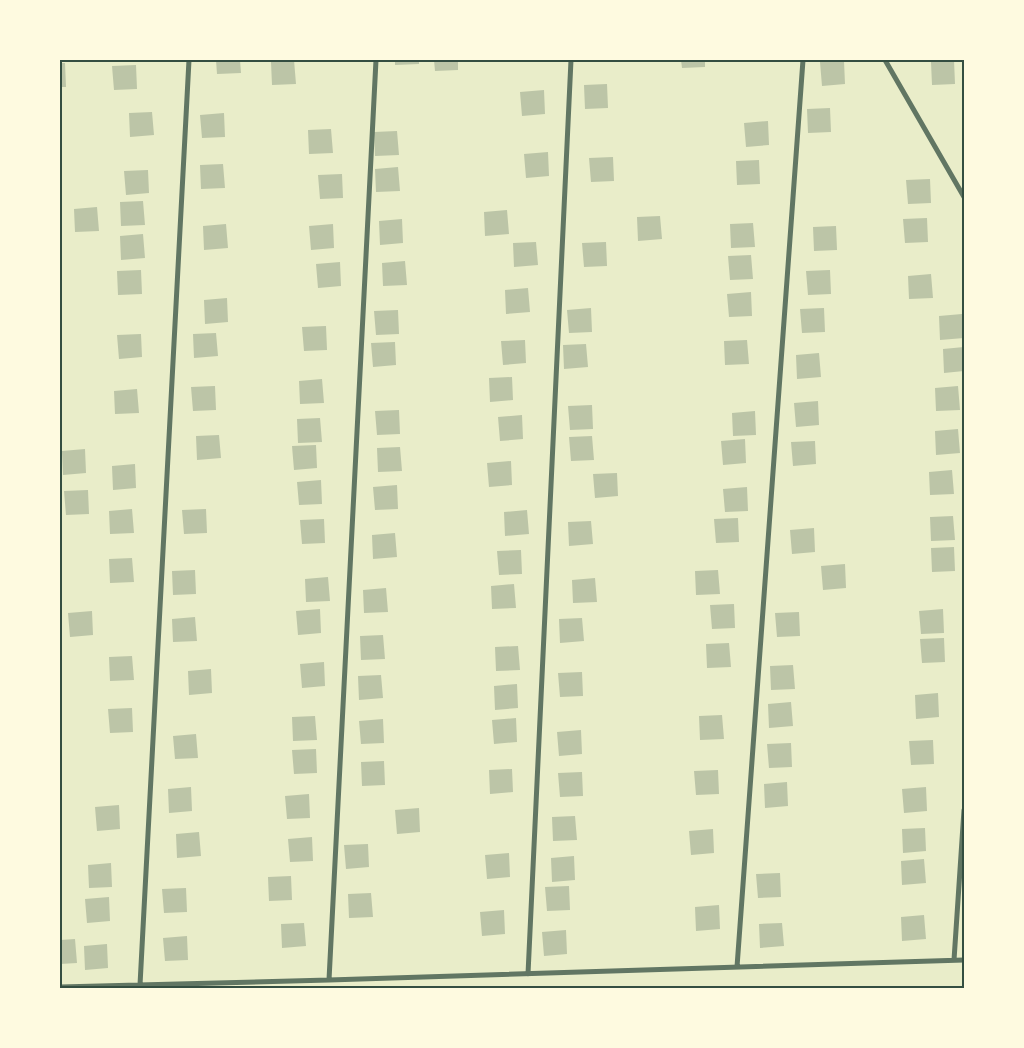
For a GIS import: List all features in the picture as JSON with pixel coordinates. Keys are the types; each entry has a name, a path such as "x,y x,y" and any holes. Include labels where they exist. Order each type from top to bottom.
{"street":[{"path":"140,985 189,60"},
{"path":"329,980 376,60"},
{"path":"528,974 571,60"},
{"path":"737,967 803,60"},
{"path":"884,60 964,197"},
{"path":"954,960 964,810"},
{"path":"60,987 964,960"}],"building":[{"path":"216,60 240,60 241,73 217,74"},
{"path":"294,60 296,84 272,85 271,62"},
{"path":"395,60 419,60 419,64 395,65"},
{"path":"434,60 458,60 458,70 435,71"},
{"path":"681,60 705,60 705,67 682,68"},
{"path":"954,60 955,84 932,85 931,62"},
{"path":"844,61 845,84 822,86 820,62"},
{"path":"60,63 65,63 66,87 60,87"},
{"path":"136,65 137,89 114,90 112,66"},
{"path":"607,84 608,108 585,109 584,85"},
{"path":"544,90 545,114 522,116 520,92"},
{"path":"830,108 831,132 808,133 807,109"},
{"path":"152,112 154,135 130,137 129,113"},
{"path":"224,113 225,137 202,138 200,115"},
{"path":"768,121 769,145 746,147 744,123"},
{"path":"331,129 333,153 309,154 308,130"},
{"path":"397,131 399,155 375,156 374,132"},
{"path":"548,152 549,176 526,178 524,154"},
{"path":"613,157 614,181 591,182 589,158"},
{"path":"759,160 760,184 737,185 736,161"},
{"path":"223,164 225,188 201,189 200,165"},
{"path":"398,167 400,191 376,192 375,169"},
{"path":"148,170 149,193 126,195 124,171"},
{"path":"342,174 343,198 320,199 318,175"},
{"path":"930,179 931,203 908,204 906,180"},
{"path":"143,201 145,225 121,226 120,202"},
{"path":"97,207 99,231 75,232 74,209"},
{"path":"507,210 509,234 485,236 484,212"},
{"path":"660,216 662,239 638,241 637,217"},
{"path":"927,218 928,242 905,243 903,219"},
{"path":"402,219 403,243 380,245 379,221"},
{"path":"753,223 755,247 731,248 730,224"},
{"path":"226,224 228,248 204,250 203,226"},
{"path":"333,224 334,248 311,250 309,226"},
{"path":"836,226 837,250 814,251 813,227"},
{"path":"143,234 145,258 121,260 120,236"},
{"path":"536,242 538,265 514,267 513,243"},
{"path":"606,242 607,266 584,267 582,243"},
{"path":"751,255 753,279 730,280 728,256"},
{"path":"405,261 407,285 383,286 382,263"},
{"path":"340,262 341,286 318,288 316,264"},
{"path":"141,270 142,294 118,295 117,271"},
{"path":"830,270 831,294 808,295 806,271"},
{"path":"931,274 933,298 909,299 908,276"},
{"path":"528,288 530,312 506,314 505,290"},
{"path":"751,292 752,316 729,317 727,294"},
{"path":"227,298 228,322 205,324 204,300"},
{"path":"591,308 592,332 569,333 567,310"},
{"path":"824,308 825,332 802,333 800,309"},
{"path":"398,310 399,334 376,335 374,311"},
{"path":"962,314 964,338 940,340 939,316"},
{"path":"326,326 327,350 304,351 302,327"},
{"path":"216,333 218,356 194,358 193,334"},
{"path":"141,334 142,357 119,359 117,335"},
{"path":"525,340 526,363 503,365 501,341"},
{"path":"747,340 749,364 725,365 724,341"},
{"path":"395,342 396,365 373,367 371,343"},
{"path":"586,344 588,367 564,369 563,345"},
{"path":"964,347 964,371 944,373 943,349"},
{"path":"819,353 821,377 797,379 796,355"},
{"path":"512,377 513,400 490,402 489,378"},
{"path":"322,379 324,403 300,404 299,381"},
{"path":"215,386 216,410 193,411 191,387"},
{"path":"958,386 960,410 936,411 935,388"},
{"path":"137,389 139,413 115,414 114,391"},
{"path":"818,401 819,425 796,427 794,403"},
{"path":"592,405 593,429 570,430 568,406"},
{"path":"399,410 400,434 377,435 375,411"},
{"path":"755,411 756,435 733,436 732,413"},
{"path":"522,415 523,439 500,441 498,417"},
{"path":"320,418 322,442 298,443 297,419"},
{"path":"958,429 960,453 936,455 935,431"},
{"path":"219,435 221,458 197,460 196,436"},
{"path":"592,436 594,460 571,461 569,437"},
{"path":"745,439 746,463 723,465 721,441"},
{"path":"815,441 816,464 793,466 791,442"},
{"path":"316,445 317,468 294,470 292,446"},
{"path":"400,447 402,471 378,472 377,448"},
{"path":"85,449 86,473 63,475 62,451"},
{"path":"511,461 512,485 489,487 487,463"},
{"path":"135,464 136,488 113,490 112,466"},
{"path":"952,470 954,494 930,495 929,472"},
{"path":"617,473 618,496 595,498 593,474"},
{"path":"321,480 322,504 299,505 297,482"},
{"path":"397,485 398,509 375,510 373,487"},
{"path":"747,487 748,511 725,512 723,489"},
{"path":"88,490 89,514 66,515 64,491"},
{"path":"132,509 134,533 110,534 109,511"},
{"path":"206,509 207,533 184,534 182,510"},
{"path":"527,510 529,534 505,536 504,512"},
{"path":"953,516 955,540 931,541 930,517"},
{"path":"738,518 739,542 716,543 714,519"},
{"path":"324,519 325,543 302,544 300,520"},
{"path":"591,521 593,544 569,546 568,522"},
{"path":"814,528 815,552 792,554 790,530"},
{"path":"395,533 397,557 373,559 372,535"},
{"path":"954,547 955,571 932,572 931,548"},
{"path":"521,550 522,574 499,575 497,551"},
{"path":"132,558 134,582 110,583 109,559"},
{"path":"845,564 846,588 823,590 821,566"},
{"path":"195,570 196,594 173,595 172,571"},
{"path":"718,570 720,594 696,595 695,571"},
{"path":"328,577 330,601 306,602 305,579"},
{"path":"595,578 597,602 573,603 572,580"},
{"path":"514,584 516,608 492,609 491,586"},
{"path":"386,588 388,612 364,613 363,590"},
{"path":"734,604 735,628 712,629 710,605"},
{"path":"320,609 321,633 298,635 296,611"},
{"path":"943,609 944,633 921,634 919,611"},
{"path":"92,611 93,635 70,637 68,613"},
{"path":"799,612 800,636 777,637 775,613"},
{"path":"195,617 197,641 173,642 172,619"},
{"path":"582,618 584,641 560,643 559,619"},
{"path":"383,635 385,659 361,660 360,636"},
{"path":"944,638 945,662 922,663 920,639"},
{"path":"729,643 731,667 707,668 706,644"},
{"path":"518,646 520,670 496,671 495,647"},
{"path":"132,656 134,680 110,681 109,657"},
{"path":"324,662 325,686 302,688 300,664"},
{"path":"793,665 795,689 771,690 770,666"},
{"path":"211,669 212,693 189,695 188,671"},
{"path":"582,672 583,696 560,697 558,673"},
{"path":"381,675 383,698 359,700 358,676"},
{"path":"517,684 518,708 495,710 494,686"},
{"path":"938,693 939,717 916,719 915,695"},
{"path":"791,702 793,726 769,728 768,704"},
{"path":"132,708 133,732 110,733 108,709"},
{"path":"722,715 724,739 700,740 699,716"},
{"path":"315,716 317,740 293,741 292,717"},
{"path":"516,718 517,742 494,744 492,720"},
{"path":"383,719 384,743 361,744 359,721"},
{"path":"581,730 582,754 559,756 557,732"},
{"path":"196,734 198,758 175,759 173,736"},
{"path":"933,740 934,764 911,765 909,741"},
{"path":"791,743 792,767 769,768 767,744"},
{"path":"316,749 317,773 294,774 292,750"},
{"path":"384,761 385,785 362,786 361,762"},
{"path":"512,769 513,792 490,794 489,770"},
{"path":"718,770 719,794 696,795 694,771"},
{"path":"582,772 583,796 560,797 558,773"},
{"path":"787,782 788,806 765,808 764,784"},
{"path":"191,787 192,811 169,813 168,789"},
{"path":"926,787 927,811 904,813 902,789"},
{"path":"309,794 310,818 287,819 285,796"},
{"path":"119,805 120,829 97,831 95,807"},
{"path":"419,808 420,832 397,834 395,810"},
{"path":"575,816 577,840 553,841 552,817"},
{"path":"925,828 926,851 903,853 902,829"},
{"path":"713,829 714,853 691,855 689,831"},
{"path":"199,832 201,856 177,858 176,834"},
{"path":"312,837 313,861 290,862 288,839"},
{"path":"368,844 369,867 346,869 344,845"},
{"path":"509,853 510,877 487,879 485,855"},
{"path":"574,856 575,880 552,882 551,858"},
{"path":"924,859 926,883 902,885 901,861"},
{"path":"111,863 112,887 89,888 88,865"},
{"path":"780,873 781,897 758,898 756,874"},
{"path":"291,876 292,900 269,901 268,877"},
{"path":"569,886 570,910 547,911 545,887"},
{"path":"186,888 187,912 164,913 162,889"},
{"path":"371,893 373,917 349,918 348,894"},
{"path":"109,897 110,921 87,923 85,899"},
{"path":"719,905 720,929 696,931 695,907"},
{"path":"504,910 505,934 482,936 480,912"},
{"path":"924,915 926,939 902,941 901,917"},
{"path":"304,923 306,946 282,948 281,924"},
{"path":"782,923 784,946 760,948 759,924"},
{"path":"566,930 567,954 544,956 542,932"},
{"path":"187,936 188,960 165,961 163,938"},
{"path":"75,939 77,963 60,964 60,940"},
{"path":"107,944 108,968 85,970 84,946"}]}
